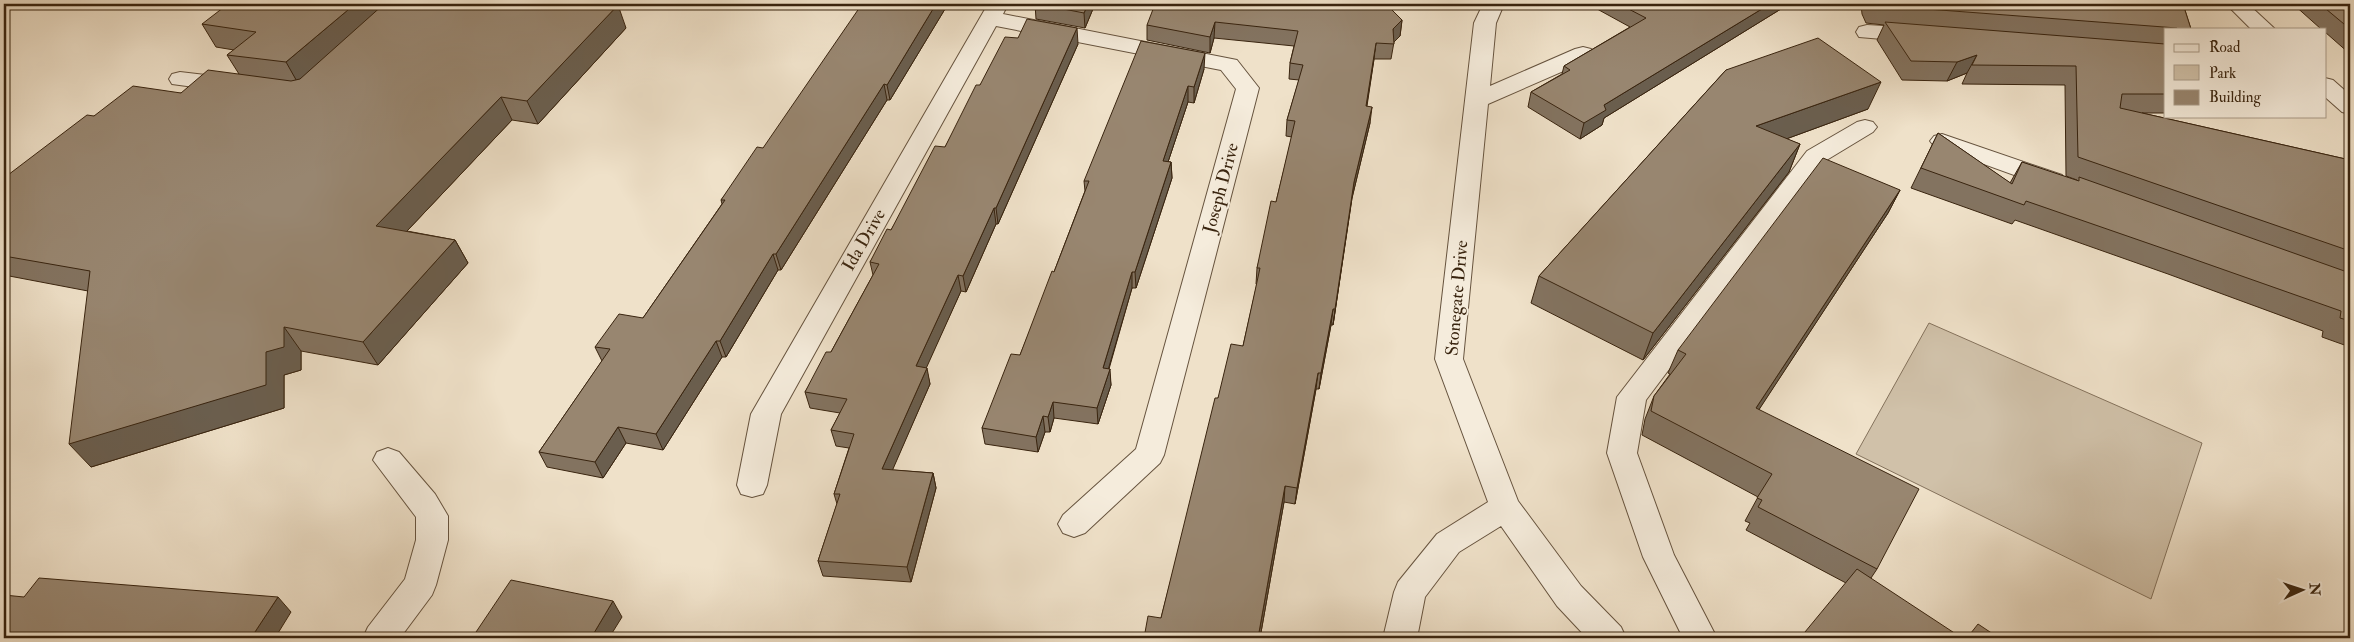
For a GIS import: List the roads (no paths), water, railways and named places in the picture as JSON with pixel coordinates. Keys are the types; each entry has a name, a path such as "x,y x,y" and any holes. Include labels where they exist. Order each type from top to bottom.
{"street":[{"name":"Stonegate Drive","path":"1493,4 1485,23 1449,359 1505,507 1568,596 1609,638"},
{"path":"2236,4 2263,28"},
{"name":"Ida Drive","path":"752,485 766,414 994,11"},
{"name":"Joseph Drive","path":"994,11 1229,64 1248,88 1149,455 1074,524"},
{"path":"1867,32 1937,37"},
{"path":"1477,100 1584,54"},
{"path":"180,78 247,88"},
{"path":"2326,86 2350,108"},
{"path":"1700,638 1659,557 1622,454 1632,397 1816,156 1865,127"},
{"path":"1942,141 2072,188"},
{"path":"380,638 420,585 432,540 432,516 424,503 388,460"},
{"path":"1400,638 1410,592 1448,543 1505,507"}]}
